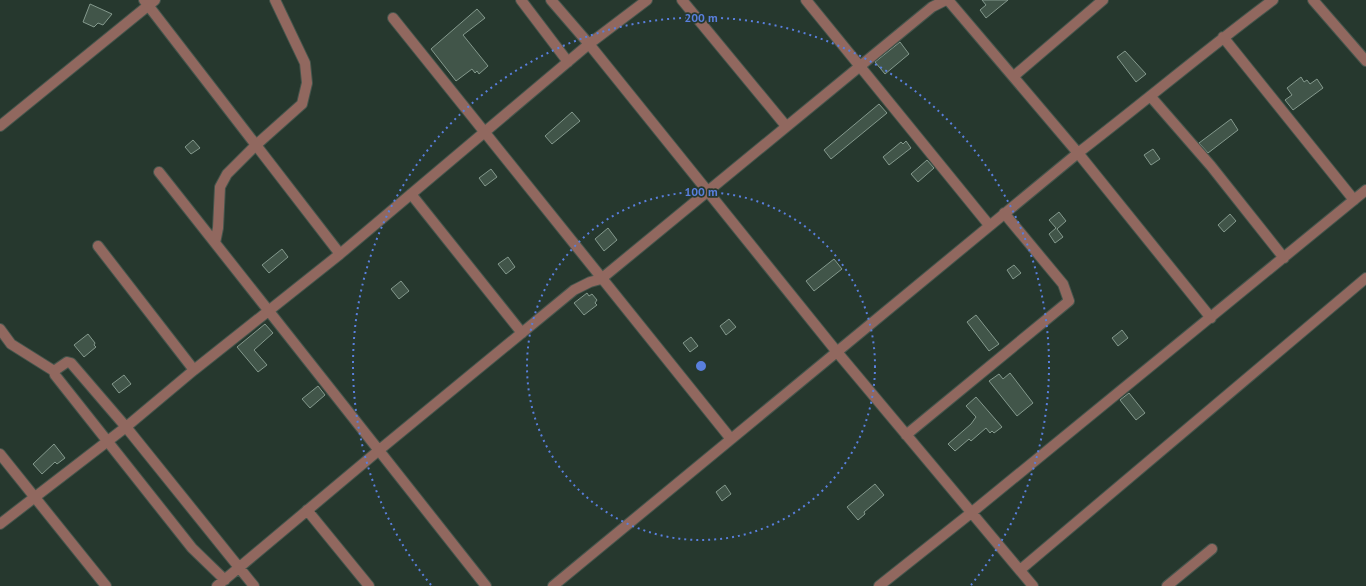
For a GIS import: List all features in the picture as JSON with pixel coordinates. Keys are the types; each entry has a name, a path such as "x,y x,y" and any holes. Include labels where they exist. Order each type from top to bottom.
{"street":[{"path":"215,243 220,187 227,174 256,145 302,104 307,83 305,63 275,0"},
{"path":"521,0 568,62"},
{"path":"550,0 589,44 836,352 1033,586"},
{"path":"0,524 126,427 194,370 340,254 589,44 647,0"},
{"path":"682,0 786,126"},
{"path":"806,0 989,225"},
{"path":"0,329 11,344 54,371 55,375 221,583 378,451 574,290 590,282 601,279 651,239 706,191 932,7 947,0 1014,76 1078,153 1211,318"},
{"path":"1014,76 1103,0"},
{"path":"553,586 989,225 1078,153 1151,97 1223,37 1273,0"},
{"path":"1313,0 1366,61"},
{"path":"0,126 149,2 340,254"},
{"path":"393,18 731,440"},
{"path":"1223,37 1354,200"},
{"path":"1151,97 1211,166 1284,258"},
{"path":"159,172 486,586"},
{"path":"879,586 1211,318 1366,190"},
{"path":"411,194 522,333"},
{"path":"906,435 1069,301 1063,284 1004,213"},
{"path":"98,246 194,370"},
{"path":"1020,570 1366,278"},
{"path":"54,371 67,362 71,363 126,427 254,586"},
{"path":"0,454 106,586"},
{"path":"307,510 369,586"},
{"path":"1167,586 1212,549"}],"building":[{"path":"982,0 1008,0 986,18 980,10 986,5"},
{"path":"90,4 112,14 103,25 98,23 94,27 83,22"},
{"path":"477,9 485,18 463,35 488,66 479,74 477,71 475,73 472,69 456,81 431,49"},
{"path":"900,42 909,54 885,74 875,62"},
{"path":"1125,51 1146,74 1136,82 1117,57"},
{"path":"1301,77 1304,82 1307,80 1310,84 1317,79 1323,88 1293,110 1285,100 1292,95 1287,88"},
{"path":"879,104 887,113 831,159 824,150"},
{"path":"572,112 580,121 552,144 545,136"},
{"path":"1231,119 1238,130 1208,153 1199,143"},
{"path":"193,140 200,148 191,154 185,147"},
{"path":"906,141 911,148 889,165 883,157 901,142 903,144"},
{"path":"1153,149 1160,159 1151,165 1144,155"},
{"path":"927,160 934,168 918,182 911,174"},
{"path":"491,169 497,177 485,186 479,178"},
{"path":"1059,212 1066,221 1057,229 1063,237 1055,243 1049,234 1056,228 1049,220"},
{"path":"1230,214 1236,221 1224,232 1218,225"},
{"path":"608,228 617,240 604,251 595,239"},
{"path":"282,249 288,257 269,273 262,265"},
{"path":"508,257 515,267 506,274 498,264"},
{"path":"834,259 842,269 814,291 806,281"},
{"path":"1014,265 1021,273 1013,279 1007,270"},
{"path":"401,281 409,291 399,299 391,289"},
{"path":"587,293 589,296 592,294 597,300 595,303 597,305 584,315 574,303"},
{"path":"976,315 999,344 989,351 967,322"},
{"path":"729,319 736,327 726,335 720,326"},
{"path":"265,324 273,333 254,350 267,365 258,372 237,347"},
{"path":"1122,330 1128,338 1118,346 1112,338"},
{"path":"88,334 95,343 94,345 96,347 84,357 74,345"},
{"path":"691,337 698,346 690,352 683,343"},
{"path":"1010,373 1033,403 1017,416 989,381 999,374 1003,379"},
{"path":"124,375 131,384 119,393 112,384"},
{"path":"318,386 325,395 310,408 302,399"},
{"path":"1129,393 1145,413 1136,420 1120,400"},
{"path":"976,397 1002,427 994,433 992,431 990,433 986,428 971,441 969,439 955,451 948,444 971,424 976,417 966,406"},
{"path":"54,444 65,458 57,464 55,462 42,474 33,464"},
{"path":"875,484 884,495 864,512 865,514 858,520 847,507"},
{"path":"725,485 731,494 722,501 716,492"}]}
